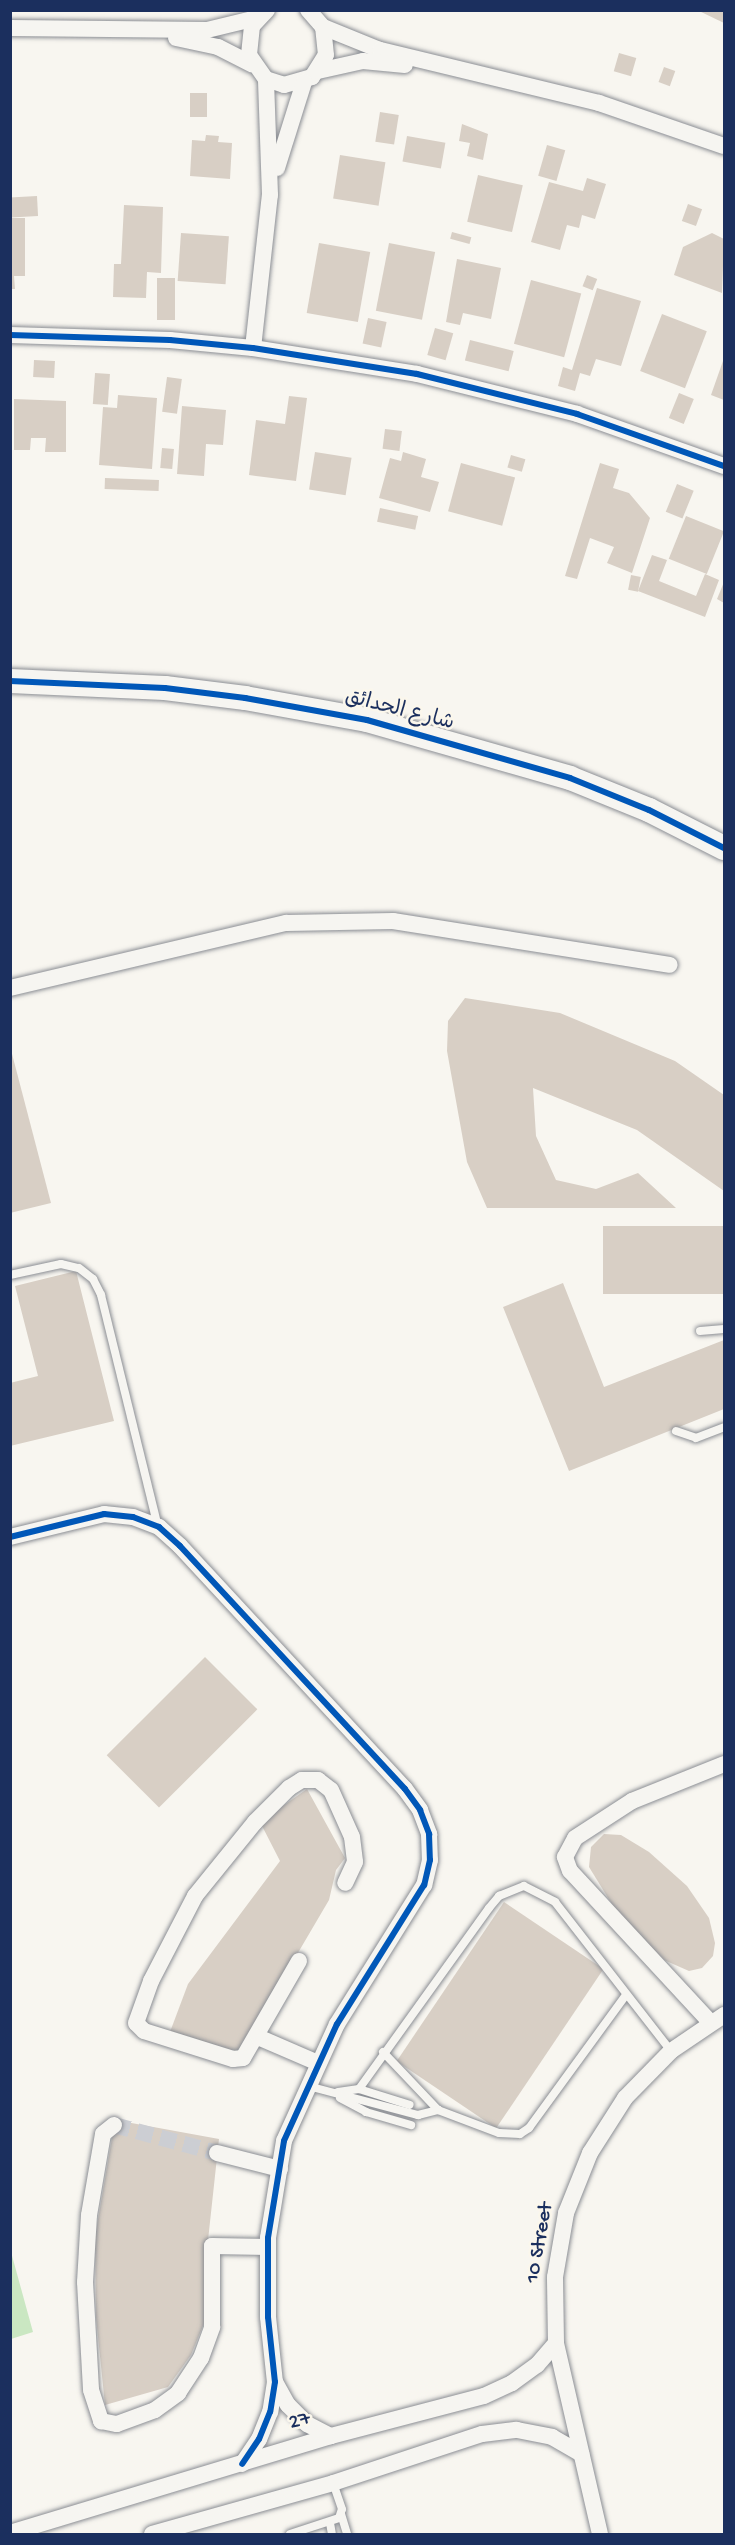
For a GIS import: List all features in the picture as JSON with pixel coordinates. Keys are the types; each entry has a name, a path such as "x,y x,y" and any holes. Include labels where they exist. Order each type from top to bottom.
{"street":[{"path":"308,10 323,27 365,46 599,103 724,146"},
{"path":"10,28 140,31 220,29 264,13"},
{"path":"252,64 248,36 264,13"},
{"path":"318,71 328,46 323,27"},
{"path":"140,31 212,45 252,64 266,79 284,85 304,82 318,71 363,61 450,68"},
{"path":"253,348 270,195 266,79"},
{"path":"270,195 304,82"},
{"path":"10,335 170,340 253,348 358,364 497,392 577,414 724,466"},
{"name":"شارع الحدائق","path":"10,681 165,688 245,698 367,720 570,778 649,810 724,848"},
{"path":"10,988 244,930 306,922 393,921 436,926 670,965"},
{"path":"10,1537 104,1514 133,1517 159,1527 180,1546 405,1789 420,1810 429,1834 430,1860 424,1885 372,1964 318,2063 284,2141 268,2247 268,2317 275,2382 267,2421 242,2464"},
{"path":"718,2019 570,1871 565,1857 575,1838 632,1801 724,1764"},
{"path":"299,1961 247,2055 233,2059 138,2027 137,2016 171,1937 223,1858 289,1788 302,1780 318,1780 331,1790 352,1837 355,1862 345,1883"},
{"name":"10 Street","path":"600,2535 556,2343 555,2277 566,2213 582,2169 625,2098 671,2051 718,2019"},
{"path":"258,2037 318,2063"},
{"path":"114,2125 103,2134 89,2215 85,2282 91,2390 101,2421 117,2424 155,2410 178,2393 201,2358 212,2327 212,2246 268,2247"},
{"path":"217,2153 280,2169"},
{"name":"27","path":"10,2533 331,2436 484,2396 512,2383 537,2365 556,2343"},
{"path":"275,2382 288,2405 307,2424 331,2436"},
{"path":"152,2535 333,2483 482,2434 517,2430 552,2437 582,2454"}],"lane":[{"path":"10,1275 61,1264 79,1268 93,1279 101,1295 159,1527"},
{"path":"700,1331 724,1329"},
{"path":"676,1431 696,1438 724,1428"},
{"path":"359,2089 383,2052 489,1908 499,1896 524,1886 555,1902 671,2051"},
{"path":"383,2052 438,2110 509,2135 529,2128 626,1995"},
{"path":"308,2086 418,2115 438,2110"},
{"path":"332,2093 359,2089 410,2105"},
{"path":"332,2093 366,2112 411,2125"},
{"path":"333,2483 347,2535"},
{"path":"290,2535 303,2533 330,2523 341,2514"},
{"path":"330,2523 332,2535"}],"green space":[{"path":"11,2252 33,2332 10,2339"}],"building":[{"path":"697,10 724,10 724,23"},
{"path":"619,53 636,58 631,76 614,71"},
{"path":"664,67 675,71 670,86 659,82"},
{"path":"190,93 207,93 207,117 190,117"},
{"path":"380,112 399,115 394,145 375,142"},
{"path":"462,124 488,134 483,160 467,156 470,143 459,141"},
{"path":"206,135 219,136 218,142 232,143 230,179 190,176 192,140 205,141"},
{"path":"407,136 445,143 441,168 402,162"},
{"path":"547,145 565,150 556,181 538,176"},
{"path":"340,155 385,162 379,206 333,198"},
{"path":"478,175 523,185 512,232 467,222"},
{"path":"587,178 606,184 595,219 582,215 579,228 567,225 560,250 531,242 549,182 583,191"},
{"path":"37,196 38,216 11,217 10,197"},
{"path":"688,204 702,209 696,226 682,221"},
{"path":"124,205 163,207 161,273 147,272 146,298 113,297 114,264 121,264"},
{"path":"10,218 25,218 25,276 14,276 15,289 10,289"},
{"path":"452,232 471,237 470,244 450,239"},
{"path":"181,233 229,236 226,284 178,281"},
{"path":"712,233 724,239 722,293 674,275 683,247"},
{"path":"319,243 370,252 358,322 307,313"},
{"path":"389,243 435,252 422,320 376,311"},
{"path":"457,259 501,268 491,319 463,313 460,325 446,322"},
{"path":"587,275 597,279 593,290 583,286"},
{"path":"157,278 175,278 175,320 157,320"},
{"path":"531,280 581,293 564,357 514,344"},
{"path":"597,288 641,301 621,366 596,359 590,376 580,373 575,391 558,386 563,367 572,370"},
{"path":"662,314 707,331 685,388 640,371"},
{"path":"368,318 387,322 381,347 363,343"},
{"path":"435,328 453,333 446,360 427,355"},
{"path":"470,340 514,351 509,371 465,360"},
{"path":"724,358 724,400 711,395"},
{"path":"34,360 55,361 54,378 33,377"},
{"path":"95,373 110,374 108,405 93,404"},
{"path":"167,377 182,379 177,414 162,412"},
{"path":"679,393 694,399 684,424 669,418"},
{"path":"118,395 157,398 152,469 99,465 103,407 117,408"},
{"path":"289,396 307,398 296,481 249,475 256,420 285,424"},
{"path":"14,399 66,401 66,452 45,452 46,438 31,438 30,450 14,450"},
{"path":"182,406 226,410 223,445 206,444 204,476 177,474"},
{"path":"385,429 402,431 399,451 383,449"},
{"path":"162,448 174,449 172,469 160,468"},
{"path":"315,452 352,458 346,495 309,490"},
{"path":"403,452 426,459 421,477 439,482 430,512 379,498 390,458 401,461"},
{"path":"511,455 525,459 522,472 507,467"},
{"path":"461,463 515,477 502,526 448,511"},
{"path":"600,463 619,469 613,488 629,493 650,518 632,573 607,563 614,547 590,538 577,579 565,576"},
{"path":"105,478 159,480 159,491 105,489"},
{"path":"677,484 694,491 682,519 666,512"},
{"path":"380,508 418,516 415,530 377,522"},
{"path":"686,516 724,531 707,574 669,559"},
{"path":"652,555 667,560 659,581 696,596 705,574 719,580 705,617 638,591"},
{"path":"631,575 641,577 638,592 628,590"},
{"path":"724,582 724,603 717,599"},
{"path":"465,998 560,1013 675,1061 724,1095 724,1191 637,1130 533,1088 536,1136 556,1180 596,1189 638,1173 676,1208 487,1208 467,1162 447,1051 448,1021"},
{"path":"10,1051 51,1203 10,1213"},
{"path":"603,1226 724,1226 724,1294 603,1294"},
{"path":"76,1271 114,1421 10,1446 10,1383 38,1376 15,1286"},
{"path":"563,1283 604,1387 724,1340 724,1409 569,1471 503,1307"},
{"path":"205,1657 257,1709 159,1808 107,1755"},
{"path":"307,1789 345,1858 336,1870 329,1900 238,2055 170,2032 188,1984 280,1861 260,1822"},
{"path":"604,1834 621,1835 649,1852 687,1886 709,1918 715,1943 713,1956 702,1968 689,1971 664,1960 621,1919 589,1867 591,1847"},
{"path":"504,1902 603,1969 496,2128 397,2061"},
{"path":"115,2120 219,2139 205,2268 209,2311 191,2355 168,2387 105,2405 96,2317 95,2237"}],"tunnel":[{"path":"114,2125 217,2153"}],"cycle path":[{"path":"10,335 170,340 253,348 417,374 577,414 724,466"},
{"path":"10,681 165,688 245,698 367,720 570,778 649,810 724,848"},
{"path":"10,1537 104,1514 133,1517 159,1527 180,1546 405,1789 420,1810 429,1834 430,1860 424,1885 337,2024 284,2141 268,2238 268,2317 275,2382 270,2412 259,2439 242,2464"}]}
